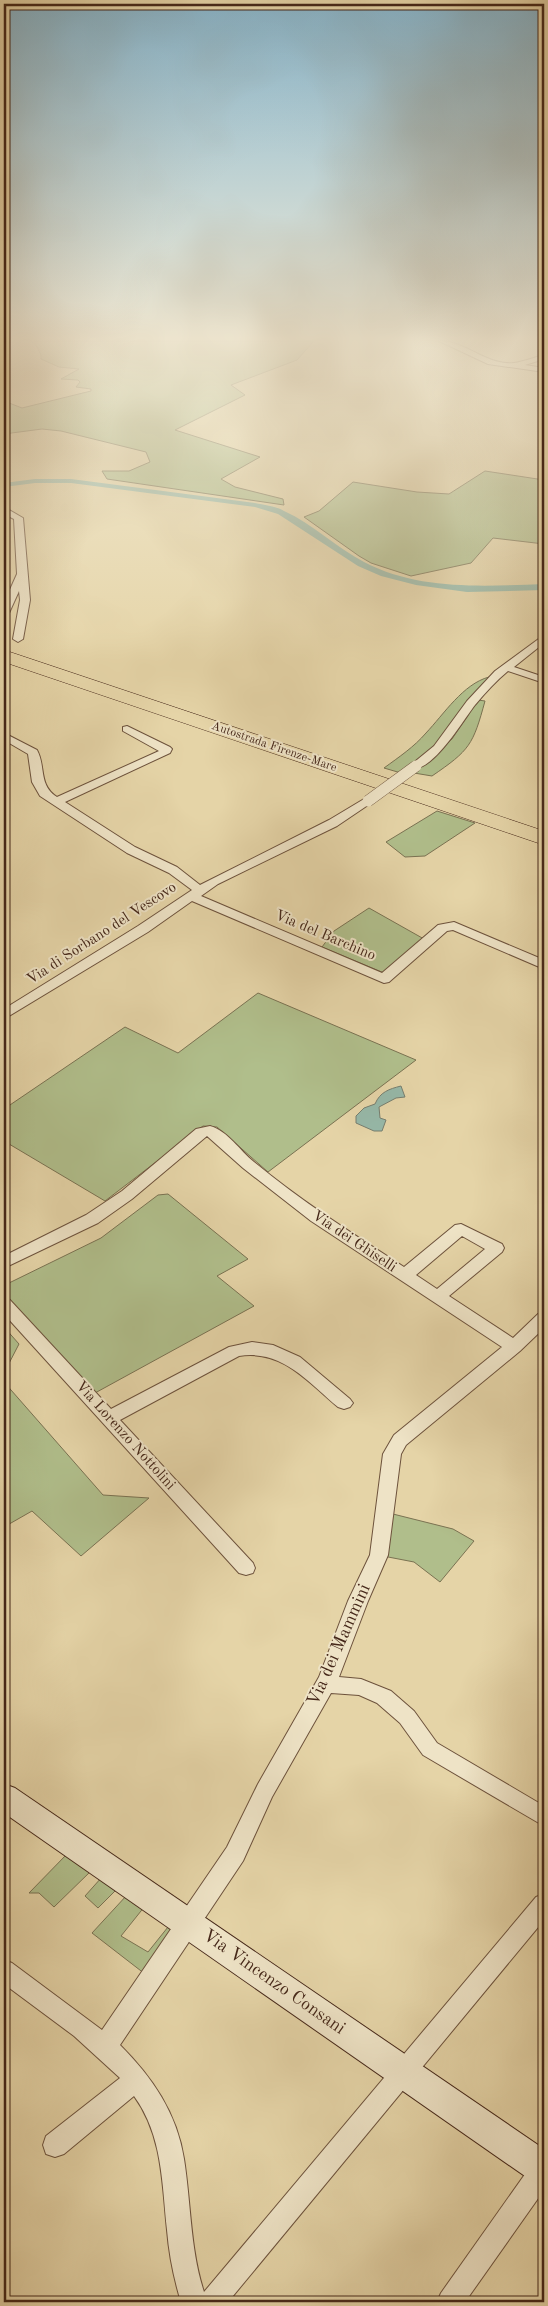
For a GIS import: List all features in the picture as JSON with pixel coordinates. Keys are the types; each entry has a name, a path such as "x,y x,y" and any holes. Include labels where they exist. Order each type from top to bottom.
{"highway":[{"name":"Autostrada Firenze-Mare","path":"11,643 544,829"},
{"name":"Autostrada Firenze-Mare","path":"4,656 544,838"}],"street":[{"path":"4,510 18,518 25,600 11,643"},
{"path":"4,613 22,574"},
{"path":"195,893 214,881 333,823 368,801 416,766 438,748 471,703 499,673 508,668 544,638"},
{"path":"508,668 544,680"},
{"path":"55,802 164,753 166,749 127,729"},
{"name":"Via di Sorbano del Vescovo","path":"4,736 33,752 38,782 44,794 130,850 173,870 195,893 143,929 4,1015"},
{"name":"Via del Barchino","path":"195,893 384,979 443,928 454,926 544,965"},
{"name":"Via dei Ghiselli","path":"4,1263 92,1219 127,1195 201,1132 210,1130 219,1136 248,1165 279,1188 404,1276 514,1347"},
{"path":"404,1276 461,1229 496,1248 437,1298"},
{"name":"Via Lorenzo Nottolini","path":"4,1304 246,1568"},
{"name":"Via dei Mammini","path":"105,2046 234,1854 265,1791 326,1684 358,1601 379,1555 392,1454 400,1440 514,1347 544,1318"},
{"path":"109,1418 235,1351 247,1347 272,1349 285,1354 344,1403"},
{"path":"326,1684 361,1687 384,1697 407,1717 430,1749 544,1817"},
{"name":"Via Vincenzo Consani","path":"4,1797 544,2169"},
{"path":"212,2302 544,1904"},
{"path":"4,1971 105,2046 137,2079 152,2103 172,2153 182,2260 194,2302"},
{"path":"55,2145 137,2079"},
{"path":"450,2302 544,2169"}],"green space":[{"path":"132,449 234,449 260,457 221,479 235,487 283,499 284,505 107,479 102,471 129,471 150,462 146,452"},
{"path":"485,471 544,480 544,544 493,538 471,563 411,576 371,563 304,517 319,511 353,482 417,492 449,494"},
{"path":"489,677 440,743 401,773 384,768 416,743 462,693"},
{"path":"478,700 485,701 481,716 473,737 462,752 432,776 414,773 452,739"},
{"path":"437,811 475,823 425,856 405,857 386,842"},
{"path":"369,908 424,939 384,973 322,947 334,931"},
{"path":"258,993 416,1060 268,1172 217,1127 203,1126 105,1201 4,1141 4,1109 125,1027 178,1053"},
{"path":"168,1194 248,1259 217,1276 254,1306 95,1393 4,1296 9,1283 101,1238 158,1195"},
{"path":"4,1327 19,1344 4,1373"},
{"path":"4,1382 103,1495 149,1498 81,1556 32,1511 4,1527"},
{"path":"389,1513 453,1529 474,1541 440,1582 414,1562 383,1556"},
{"path":"67,1854 91,1871 54,1907 39,1893 29,1893"},
{"path":"102,1877 118,1888 98,1908 85,1896"},
{"path":"127,1895 145,1906 121,1936 148,1952 168,1927 177,1930 145,1974 92,1933"}],"shaded area":[{"path":"401,1086 405,1097 396,1098 379,1107 380,1118 386,1120 382,1131 374,1131 356,1123 356,1116 364,1108 375,1104 385,1092"}],"waterway":[{"path":"4,485 35,481 71,481 255,505 281,512 361,564 384,574 416,582 467,589 544,587"}]}
